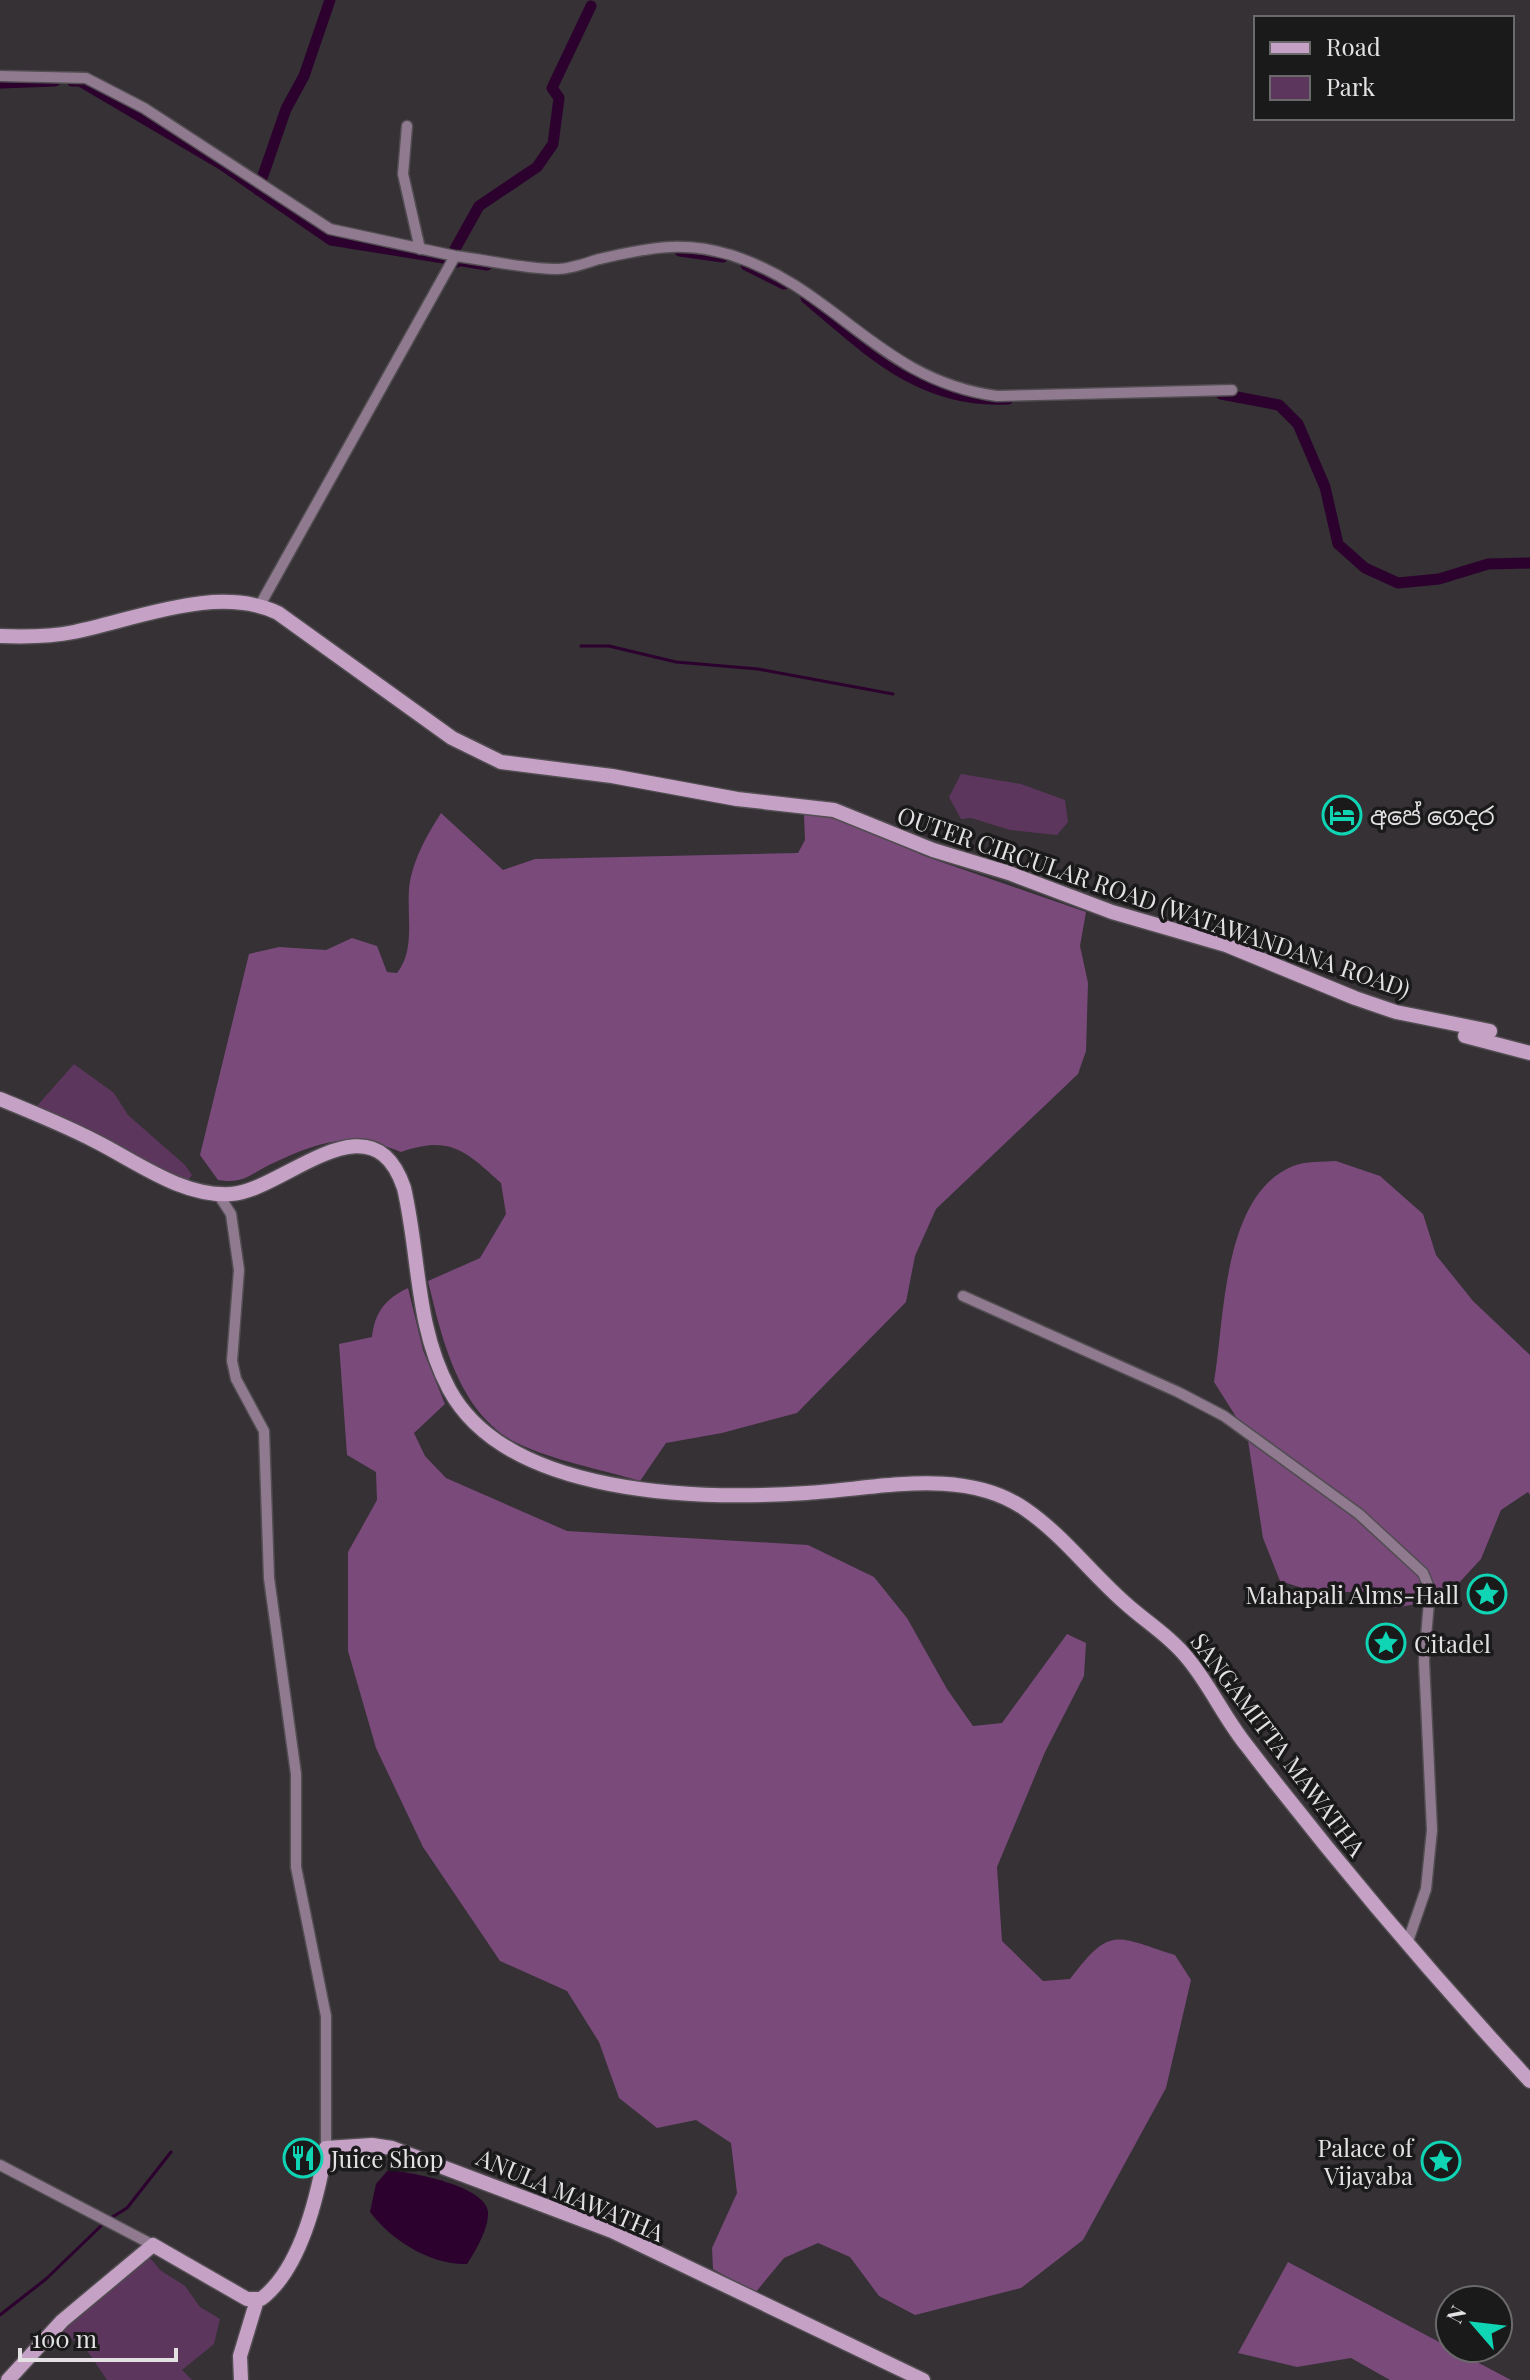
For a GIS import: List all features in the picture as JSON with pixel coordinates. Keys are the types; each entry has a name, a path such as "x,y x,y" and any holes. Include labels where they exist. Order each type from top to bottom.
{"main road":[{"name":"OUTER CIRCULAR ROAD (WATAWANDANA ROAD)","path":"0,636 70,633 214,601 236,600 260,605 288,620 452,738 501,762 612,776 737,799 834,810 933,850 1009,873 1112,912 1226,945 1369,1003 1490,1031 1465,1036 1530,1053"},
{"name":"SANGAMITTA MAWATHA","path":"0,1099 62,1124 172,1181 218,1194 247,1191 316,1156 341,1148 363,1148 384,1158 397,1171 404,1188 422,1317 433,1354 449,1390 482,1430 504,1447 534,1462 590,1479 645,1489 754,1497 912,1484 945,1485 978,1489 1021,1506 1044,1523 1122,1600 1181,1650 1246,1746 1407,1944 1530,2081"},
{"name":"ANULA MAWATHA","path":"326,2148 372,2145 392,2148 612,2231 923,2380"},
{"path":"241,2380 240,2356 257,2300 273,2287 302,2237 316,2197 326,2148"},
{"path":"8,2380 62,2321 153,2245 247,2299 257,2300"}],"street":[{"path":"0,76 86,78 144,108 330,229 455,256 559,269 661,244 729,254 767,269 812,294 849,327 901,364 959,389 997,396 1232,390"},
{"path":"407,126 403,174 420,249"},
{"path":"260,605 455,256"},
{"path":"218,1194 233,1224 239,1270 234,1370 264,1431 269,1578 296,1774 296,1867 326,2016 329,2075 326,2148"},
{"path":"963,1296 1178,1392 1224,1416 1359,1514 1412,1559 1423,1573 1430,1590 1424,1661 1432,1830 1426,1889 1407,1944"},
{"path":"0,2165 153,2245"}],"green space":[{"path":"961,774 1021,784 1065,800 1068,822 1057,835 1010,830 971,818 961,819 949,797"},
{"path":"74,1064 114,1093 128,1115 185,1165 192,1175 186,1183 36,1107"},
{"path":"150,2258 160,2270 185,2286 200,2307 220,2319 214,2344 182,2370 192,2380 107,2380 86,2349 62,2332 99,2295"}],"shaded area":[{"path":"441,813 503,870 535,859 798,853 805,840 804,815 830,815 927,857 1086,912 1080,946 1088,983 1086,1051 1078,1074 936,1209 915,1256 906,1302 797,1413 722,1433 666,1443 640,1481 562,1460 517,1443 497,1430 467,1394 447,1349 428,1281 480,1258 506,1214 501,1183 467,1155 445,1146 418,1147 401,1152 366,1142 334,1142 302,1150 234,1181 218,1180 200,1155 249,954 279,947 326,950 352,938 377,946 387,972 397,973 409,941 412,872 422,846"},
{"path":"1336,1161 1380,1176 1423,1214 1436,1255 1473,1301 1530,1355 1530,1495 1528,1492 1501,1510 1481,1559 1444,1599 1394,1608 1369,1592 1315,1592 1280,1581 1263,1538 1247,1434 1214,1382 1231,1261 1252,1203 1270,1181 1293,1166"},
{"path":"408,1288 423,1350 445,1404 414,1433 425,1456 446,1478 567,1531 808,1545 874,1577 907,1618 947,1689 973,1726 1002,1723 1067,1634 1086,1643 1084,1676 1045,1752 997,1867 1002,1941 1043,1981 1070,1979 1095,1950 1115,1940 1139,1943 1175,1955 1191,1980 1166,2088 1083,2240 1021,2288 915,2315 879,2296 850,2257 818,2243 784,2258 755,2293 713,2269 712,2248 737,2193 731,2143 696,2120 657,2128 619,2098 599,2042 567,1991 500,1961 423,1847 376,1748 348,1651 348,1552 377,1500 376,1472 347,1455 339,1344 372,1337 382,1307"},
{"path":"388,2170 461,2187 484,2203 488,2212 486,2225 467,2264 439,2260 412,2249 389,2232 370,2212 376,2184"},
{"path":"1288,2262 1434,2339 1434,2364 1481,2364 1511,2380 1390,2380 1351,2358 1297,2367 1238,2353"}],"waterway":[{"path":"258,190 286,109 304,76 330,0"},
{"path":"457,262 455,249 479,206 537,167 553,144 559,98 552,88 591,6"},
{"path":"0,83 55,81"},
{"path":"72,81 80,81 221,164 331,240 487,265"},
{"path":"680,251 723,257"},
{"path":"746,265 784,284"},
{"path":"806,298 874,354 922,383 948,393 1008,399"},
{"path":"1221,394 1279,405 1298,424 1325,487 1338,544 1365,568 1398,583 1439,579 1488,564 1530,563"},
{"path":"581,646 609,646 676,662 758,669 893,694"},
{"path":"109,2219 127,2208 171,2152"},
{"path":"0,2315 46,2279 103,2224"}],"place":[{"name":"අපේ ගෙදර","path":"1342,815"},
{"name":"Mahapali Alms-Hall","path":"1487,1594"},
{"name":"Citadel","path":"1386,1643"},
{"name":"Juice Shop","path":"303,2158"},
{"name":"Palace of Vijayaba","path":"1441,2161"}]}
